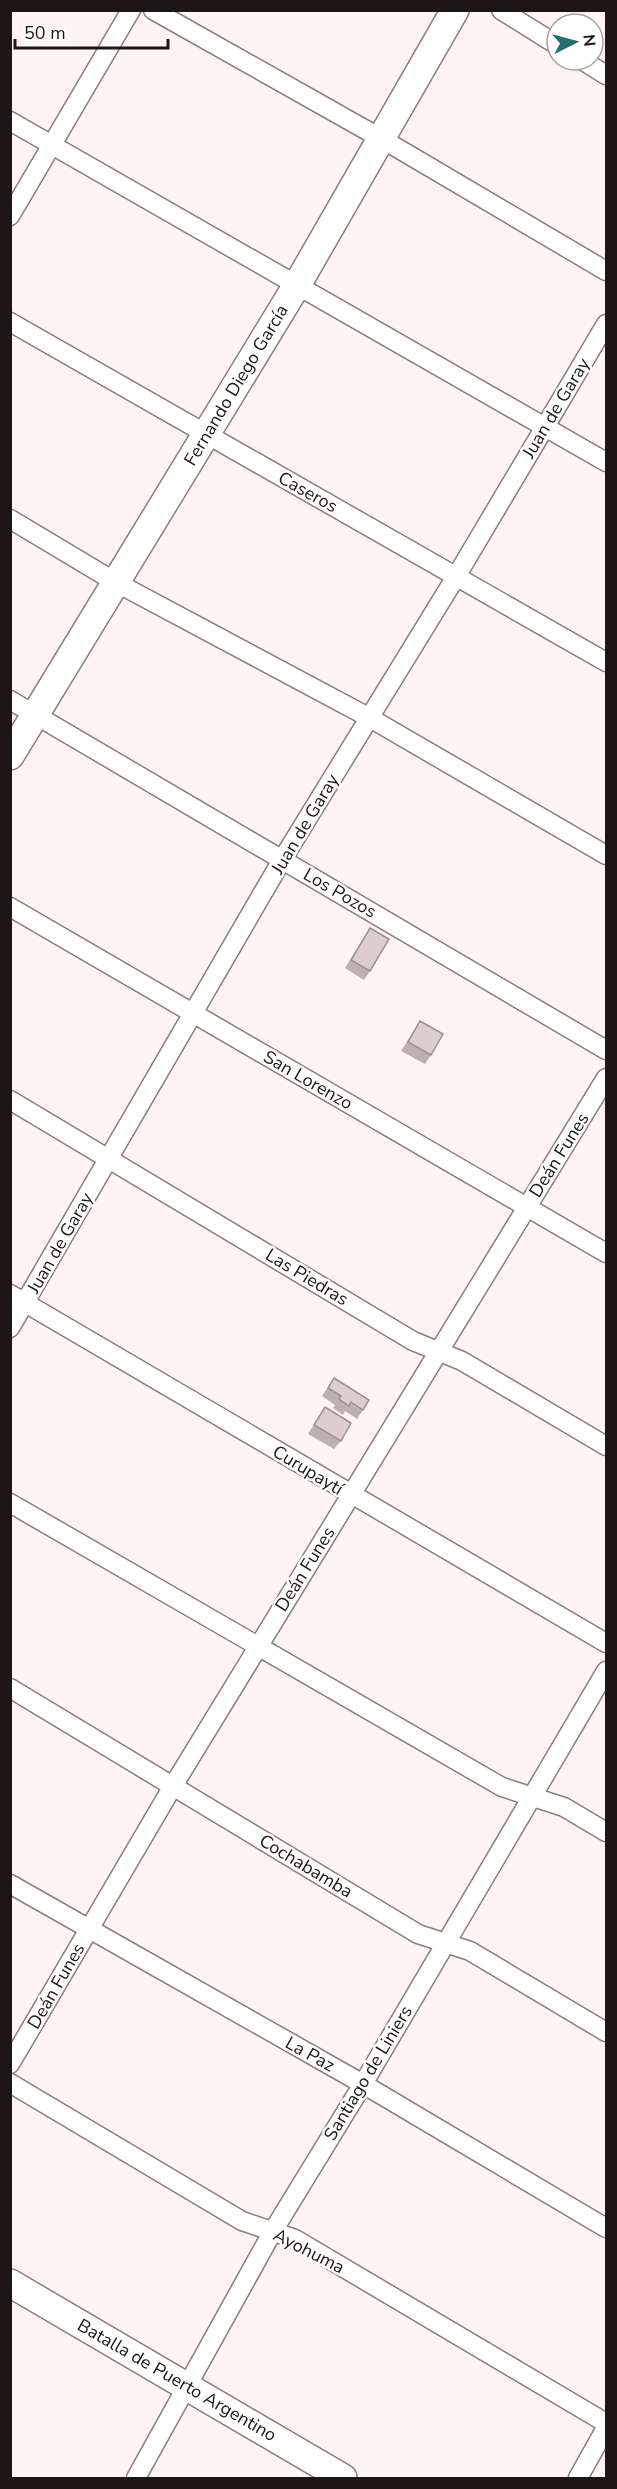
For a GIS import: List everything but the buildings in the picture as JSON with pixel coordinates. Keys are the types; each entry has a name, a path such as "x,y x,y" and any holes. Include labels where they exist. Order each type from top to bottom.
{"main road":[{"name":"Fernando Diego García","path":"10,756 297,285 455,10"},
{"name":"Batalla de Puerto Argentino","path":"10,2283 343,2478"}],"street":[{"path":"10,216 131,10"},
{"path":"153,10 382,139 606,271"},
{"path":"501,10 545,38"},
{"path":"10,122 546,425 606,462"},
{"name":"Caseros","path":"10,322 457,575 606,663"},
{"name":"Juan de Garay","path":"10,1328 18,1299 110,1159 195,1015 282,860 457,575 606,324"},
{"path":"10,519 117,583 370,718 606,855"},
{"name":"Los Pozos","path":"10,700 606,1050"},
{"name":"San Lorenzo","path":"10,907 606,1253"},
{"name":"Deán Funes","path":"10,2064 258,1645 606,1078"},
{"name":"Las Piedras","path":"10,1100 414,1341 462,1361 606,1446"},
{"name":"Curupaytí","path":"18,1299 606,1643"},
{"path":"10,1503 502,1787 564,1807 606,1832"},
{"name":"Santiago de Liniers","path":"136,2478 189,2387 273,2231 363,2084 606,1671"},
{"name":"Cochabamba","path":"10,1688 418,1934 446,1941 470,1951 606,2032"},
{"name":"La Paz","path":"10,1884 363,2084 606,2228"},
{"name":"Ayohuma","path":"10,2083 242,2221 295,2239 606,2423"},
{"path":"578,2478 606,2428"}]}
